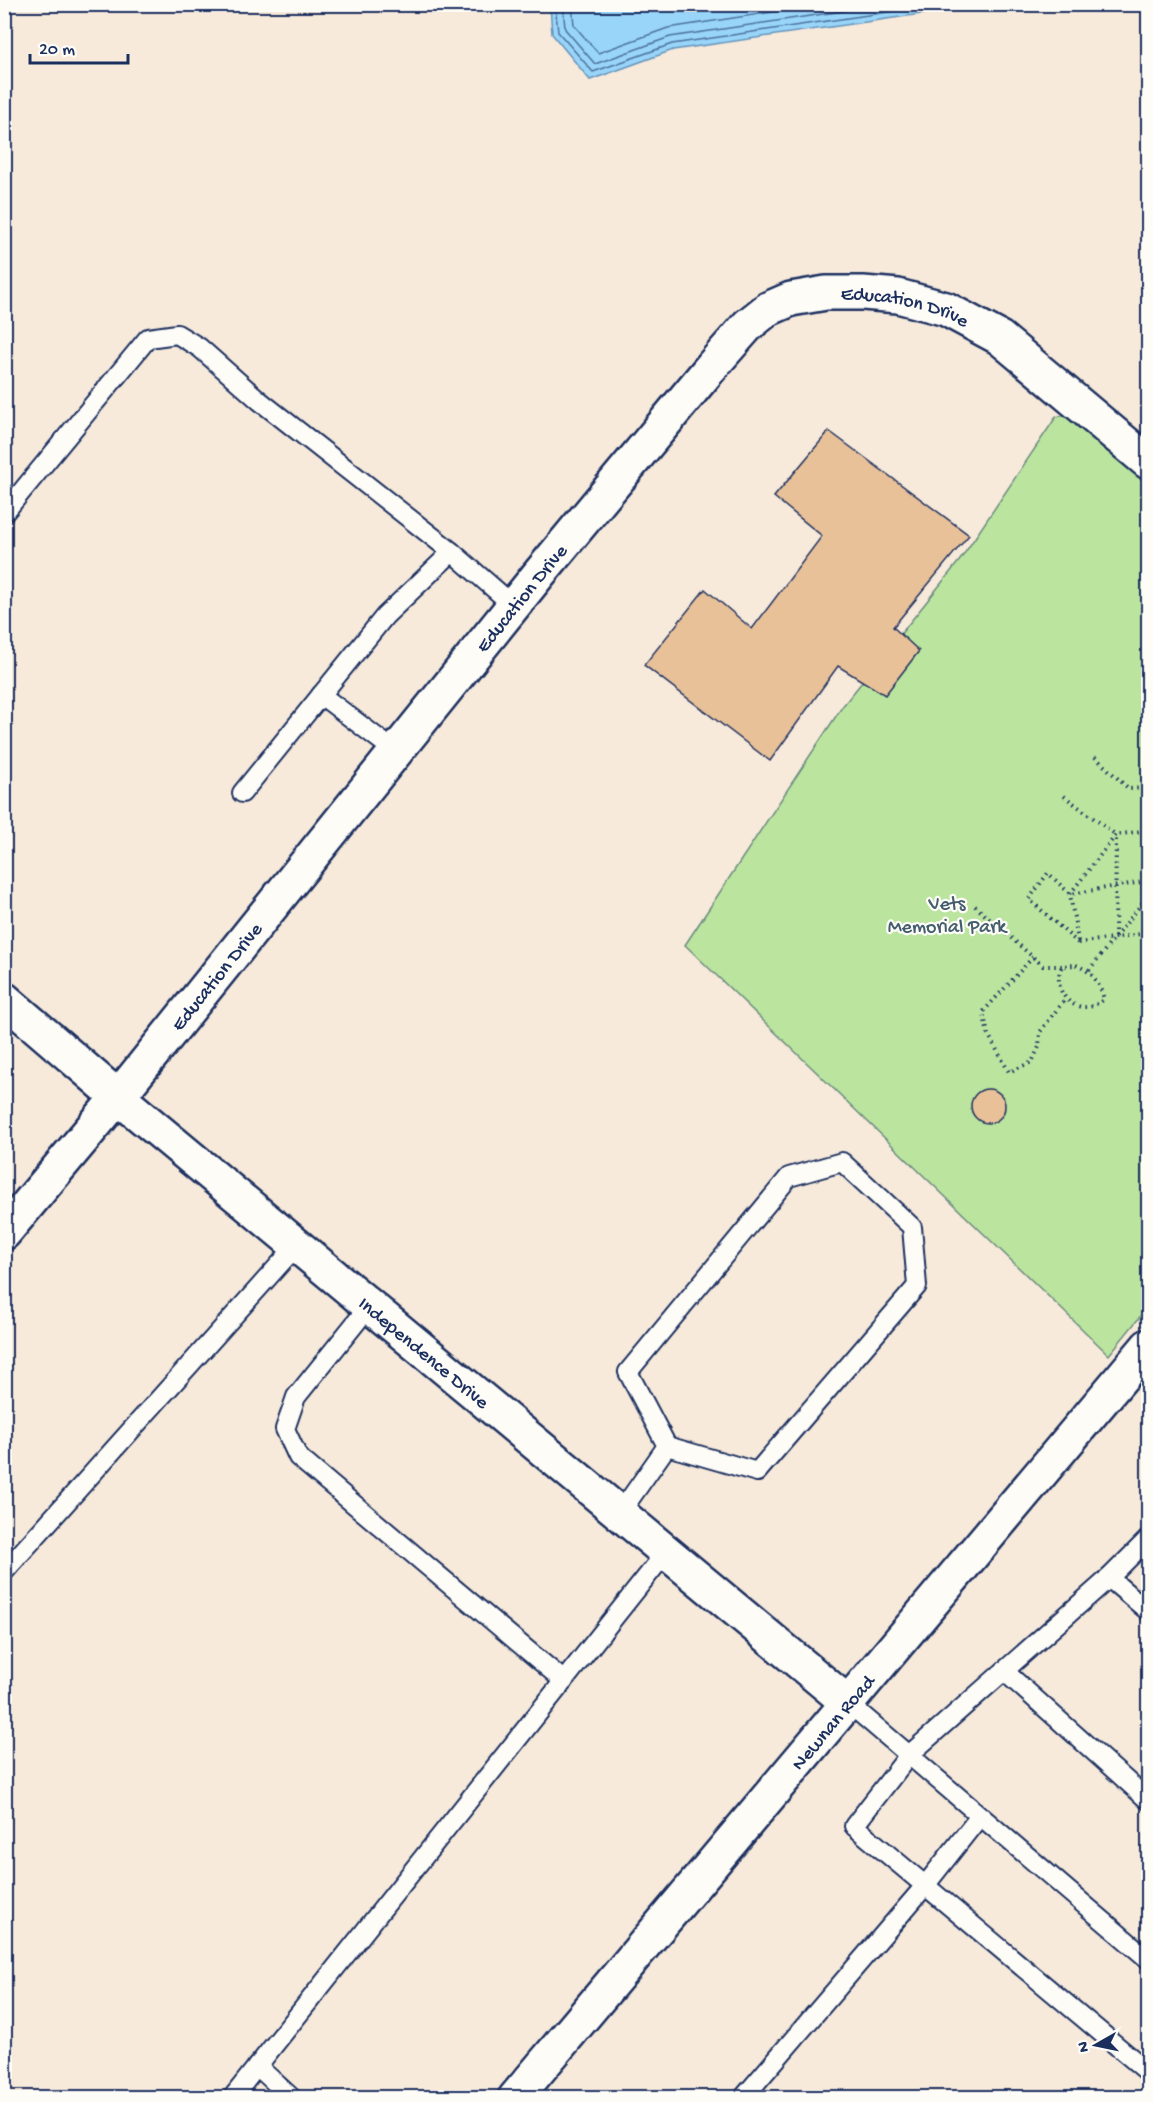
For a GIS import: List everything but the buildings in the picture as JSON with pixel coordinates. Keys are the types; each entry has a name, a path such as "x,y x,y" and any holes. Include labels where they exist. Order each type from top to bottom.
{"street":[{"name":"Education Drive","path":"4,1233 118,1097 514,606 748,325 768,309 791,299 826,293 863,293 898,296 946,309 1000,338 1149,462"},
{"name":"Independence Drive","path":"4,999 118,1097 846,1702"},
{"name":"Newnan Road","path":"514,2097 1149,1346"}],"lane":[{"path":"4,513 148,338 177,334 200,348 260,401 452,552 514,606"},
{"path":"242,793 386,616 452,552"},
{"path":"321,695 396,752"},
{"path":"842,1162 912,1227 918,1286 758,1473 667,1446 628,1372 789,1177 842,1162"},
{"path":"4,1572 297,1245"},
{"path":"370,1305 296,1396 285,1429 298,1457 564,1681"},
{"path":"620,1513 667,1446"},
{"path":"1149,1539 1109,1578 909,1755 854,1826 924,1887 1149,2072"},
{"path":"232,2097 667,1551"},
{"path":"1109,1578 1149,1611"},
{"path":"1004,1671 1149,1800"},
{"path":"846,1702 1149,1959"},
{"path":"743,2097 924,1887 981,1816"},
{"path":"257,2066 292,2097"}],"path":[{"path":"1095,757 1129,789 1149,788"},
{"path":"1064,796 1116,835"},
{"path":"1070,894 1116,835 1149,830"},
{"path":"1116,835 1114,887 1116,937"},
{"path":"1048,873 1070,894 1078,943 1029,899 1048,873"},
{"path":"1070,894 1149,881"},
{"path":"1089,970 1149,896"},
{"path":"975,906 1043,966 1076,965 1089,970 1100,985 1104,999 1095,1007 1079,1008 1065,999 1059,987 1059,974 1062,966"},
{"path":"1078,943 1149,933"},
{"path":"1033,957 983,1012 988,1034 1010,1072 1032,1062 1039,1047 1040,1032 1065,999"}],"green space":[{"name":"Vets Memorial Park","path":"1089,411 1148,467 1148,1307 1109,1355 685,945 842,707 960,560 1056,417"}],"water":[{"path":"550,4 963,5 942,11 673,50 590,80 552,34"}]}
